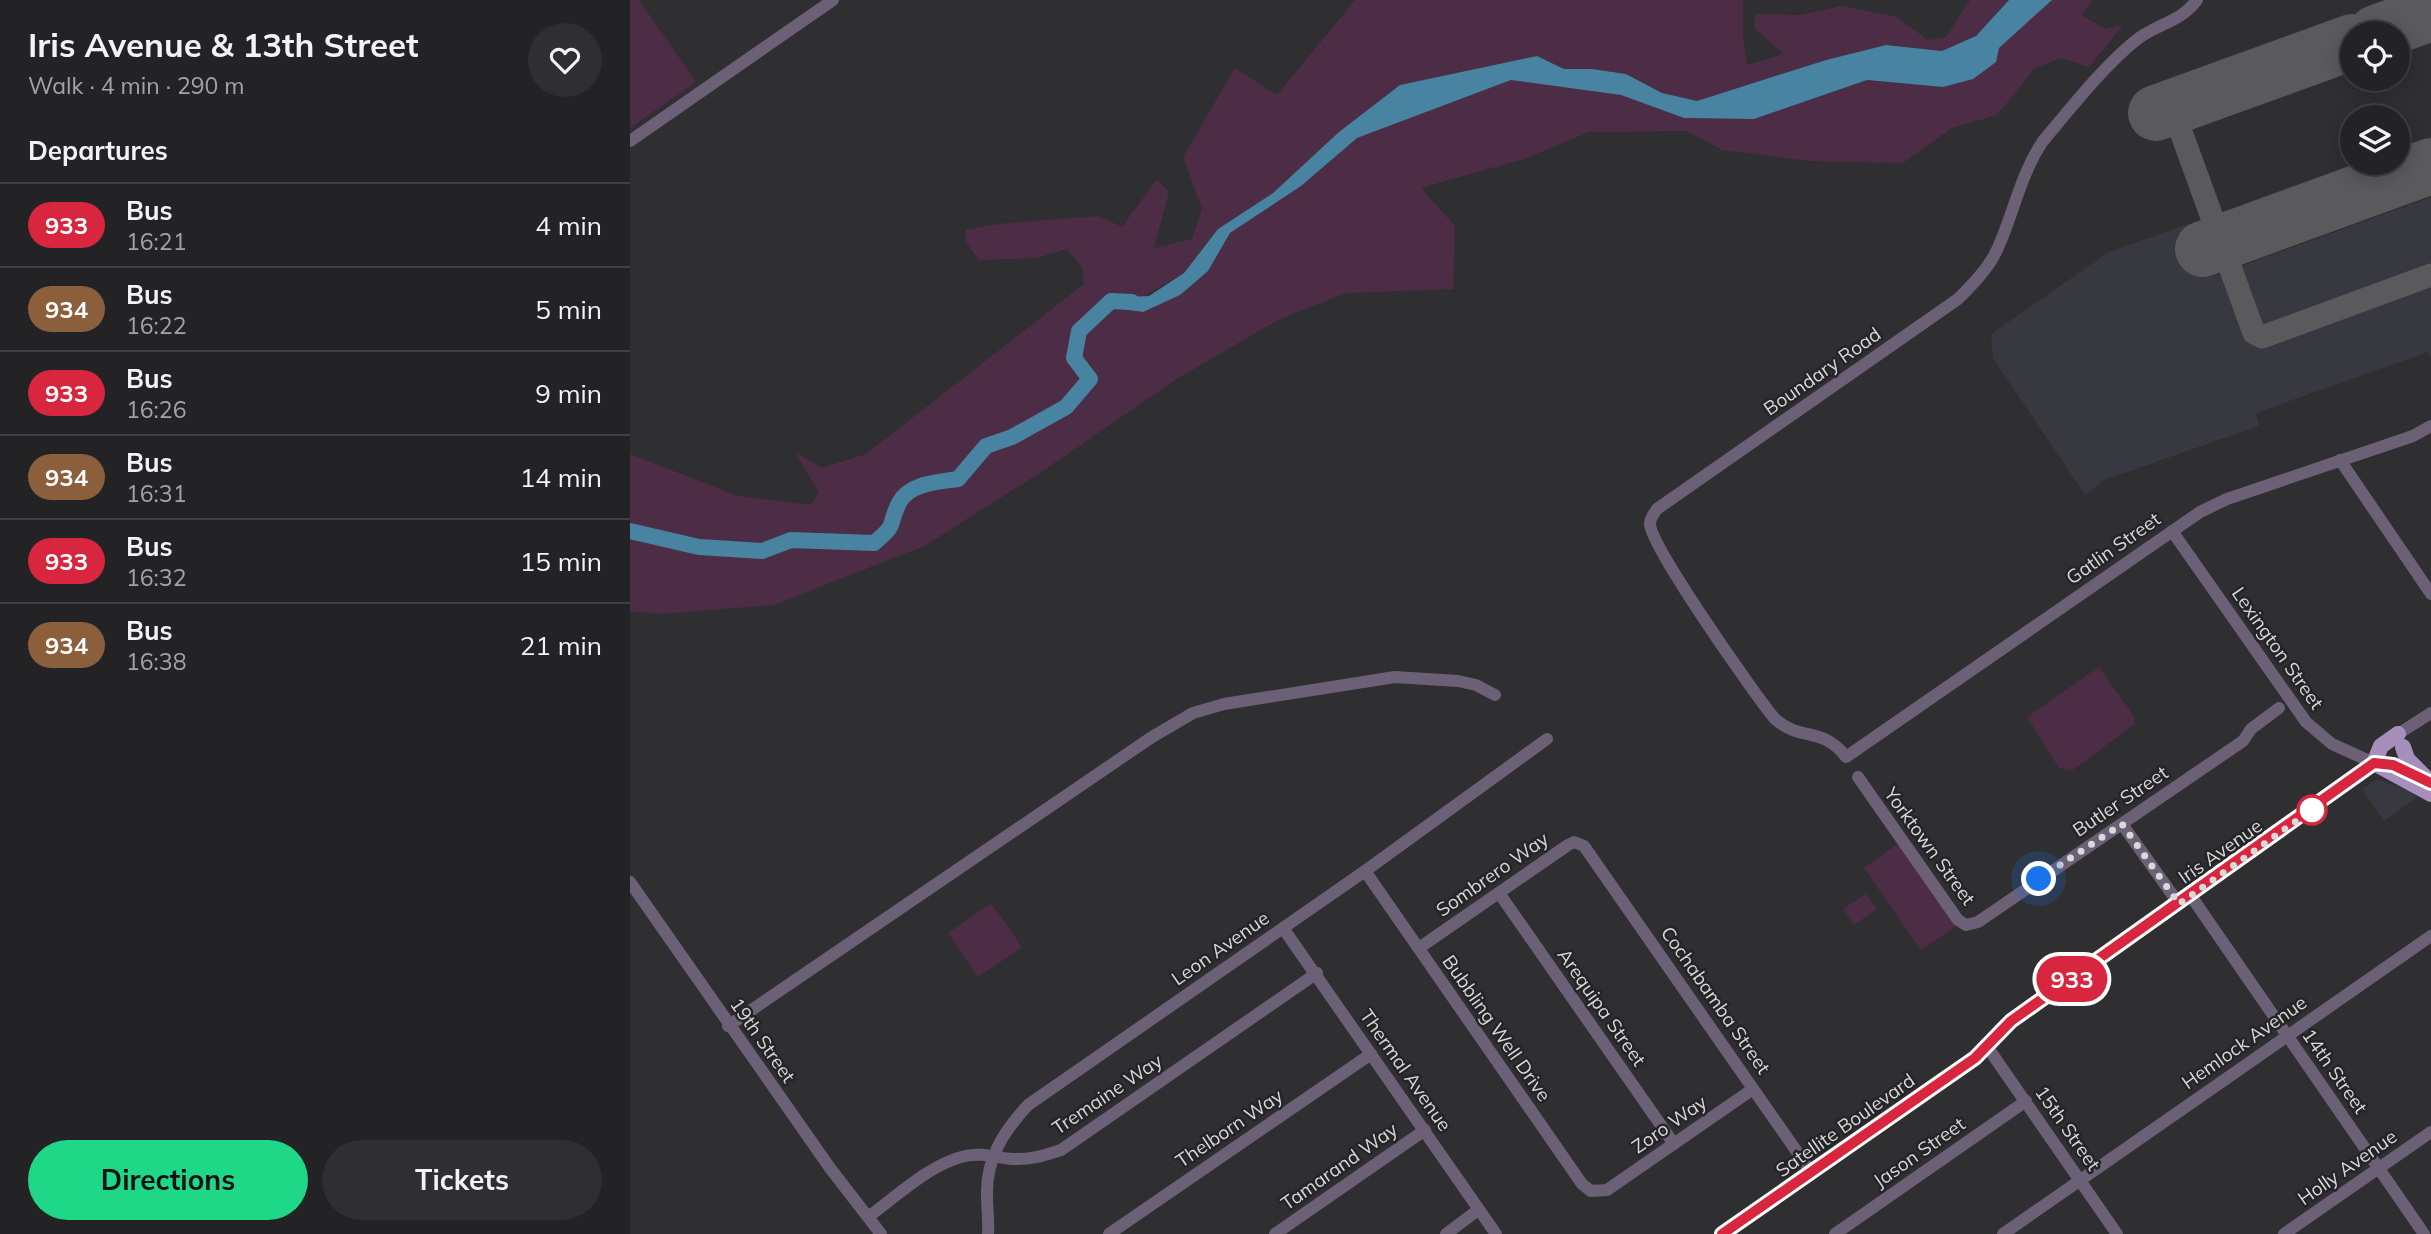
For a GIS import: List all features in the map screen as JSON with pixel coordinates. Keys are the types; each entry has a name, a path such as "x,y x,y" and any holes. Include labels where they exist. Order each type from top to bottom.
{"main road":[{"path":"2374,763 2404,737"},
{"path":"2404,737 2407,759 2431,783"},
{"path":"2374,763 2393,765 2431,783"},
{"path":"2374,763 2431,794"}],"street":[{"path":"630,141 833,0"},
{"name":"Boundary Road","path":"1846,757 1830,740 1782,725 1733,668 1682,586 1651,528 1652,516 1958,299 1979,278 1995,253 2032,157 2043,141 2128,47 2148,32 2182,17 2197,0"},
{"name":"Gatlin Street","path":"1846,757 2172,531 2227,499 2413,436 2431,426"},
{"path":"2340,460 2431,594"},
{"name":"Lexington Street","path":"2172,531 2306,722 2333,744 2374,763"},
{"path":"729,1026 1152,737 1193,713 1224,705 1395,677 1458,681 1476,685 1495,695"},
{"name":"Butler Street","path":"1979,922 2243,741 2251,729 2279,708"},
{"path":"2404,737 2431,713"},
{"name":"Leon Avenue","path":"988,1234 986,1195 993,1154 1011,1124 1028,1105 1365,871 1547,739"},
{"name":"Iris Avenue","path":"1986,1045 2011,1021 2374,763"},
{"name":"Yorktown Street","path":"1857,777 1958,919 1966,925 1979,922"},
{"path":"2122,824 2179,904"},
{"name":"Sombrero Way","path":"1419,948 1568,845 1574,842 1588,851"},
{"name":"Cochabamba Street","path":"1588,851 1811,1172"},
{"name":"Bubbling Well Drive","path":"1365,871 1582,1184 1591,1191 1607,1190"},
{"name":"19th Street","path":"630,882 729,1026 881,1234"},
{"name":"Arequipa Street","path":"1499,893 1674,1144"},
{"name":"14th Street","path":"2190,896 2424,1234"},
{"name":"Thermal Avenue","path":"1283,928 1317,973 1496,1234"},
{"name":"Hemlock Avenue","path":"2003,1234 2431,936"},
{"name":"Tremaine Way","path":"868,1217 942,1164 966,1156 993,1154 1010,1159 1034,1159 1061,1150 1317,973"},
{"name":"15th Street","path":"1986,1045 2118,1234"},
{"name":"Satellite Boulevard","path":"1722,1234 1975,1058 1986,1045"},
{"name":"Thelborn Way","path":"1109,1234 1371,1054"},
{"name":"Zoro Way","path":"1607,1190 1754,1089"},
{"name":"Jason Street","path":"1835,1234 2026,1101"},
{"name":"Tamarand Way","path":"1275,1234 1424,1130"},
{"name":"Holly Avenue","path":"2284,1234 2431,1132"},
{"path":"1446,1234 1478,1210"}],"shaded area":[{"path":"630,0 639,0 696,82 630,128"},
{"path":"1355,0 1743,0 1743,39 1747,65 1784,54 1754,28 1755,14 1801,15 1841,6 1897,17 1928,40 1946,37 1970,0 2009,0 1976,36 1942,51 1886,45 1826,60 1697,101 1662,93 1626,74 1592,69 1564,69 1537,56 1400,85 1339,132 1273,193 1218,229 1184,273 1122,309 1208,271 1230,233 1301,186 1357,138 1511,80 1621,95 1684,118 1754,119 1867,80 1943,87 1999,48 2052,0 2092,0 2082,15 2105,29 2123,25 2089,67 2061,58 2035,68 1997,115 1952,128 1903,163 1810,161 1722,150 1687,131 1589,132 1524,159 1421,188 1455,226 1453,289 1346,293 1278,320 1178,378 1040,473 924,546 774,605 660,614 630,611 630,454 738,496 810,505 819,493 795,452 822,468 866,454 1084,284 1082,267 1067,249 1036,258 979,260 965,241 966,230 998,224 1099,216 1122,227 1157,179 1169,192 1154,248 1192,239 1202,209 1183,157 1235,68 1277,95"},
{"path":"2431,197 2431,359 2428,352 2256,413 2259,426 2104,480 2085,495 1993,358 1991,334 2109,252 2191,223 2211,277"},
{"path":"2099,667 2134,716 2135,724 2071,771 2059,768 2027,717"},
{"path":"2378,779 2412,792 2416,798 2384,821 2362,789"},
{"path":"1899,843 1956,926 1921,950 1864,868"},
{"path":"1866,894 1877,909 1854,925 1843,909"},
{"path":"991,903 1022,947 978,977 948,933"}],"water":[{"path":"2009,0 2052,0 1999,48 1996,62 1973,79 1943,87 1867,80 1754,119 1684,118 1621,95 1511,80 1357,138 1301,186 1230,233 1208,271 1180,295 1143,312 1122,309 1109,298 1149,296 1184,273 1218,229 1273,193 1339,132 1400,85 1537,56 1564,69 1592,69 1626,74 1662,93 1697,101 1826,60 1886,45 1942,51 1976,36"}],"waterway":[{"path":"630,531 699,547 762,551 791,540 874,543 890,527 899,503 910,491 917,487 958,479 986,446 1012,437 1066,407 1090,379 1074,358 1079,331 1111,301 1132,302"}],"taxiway":[{"path":"2172,107 2254,333 2262,337 2431,275"}],"runway":[{"path":"2409,21 2431,13"},
{"path":"2156,113 2340,46"},
{"path":"2203,249 2431,166"}],"bus line":[{"name":"933","path":"1722,1234 1975,1058 2011,1021 2362,775 2374,763 2393,765 2431,783"}],"route":[{"path":"2039,879 2122,824 2179,904 2312,810"}]}
